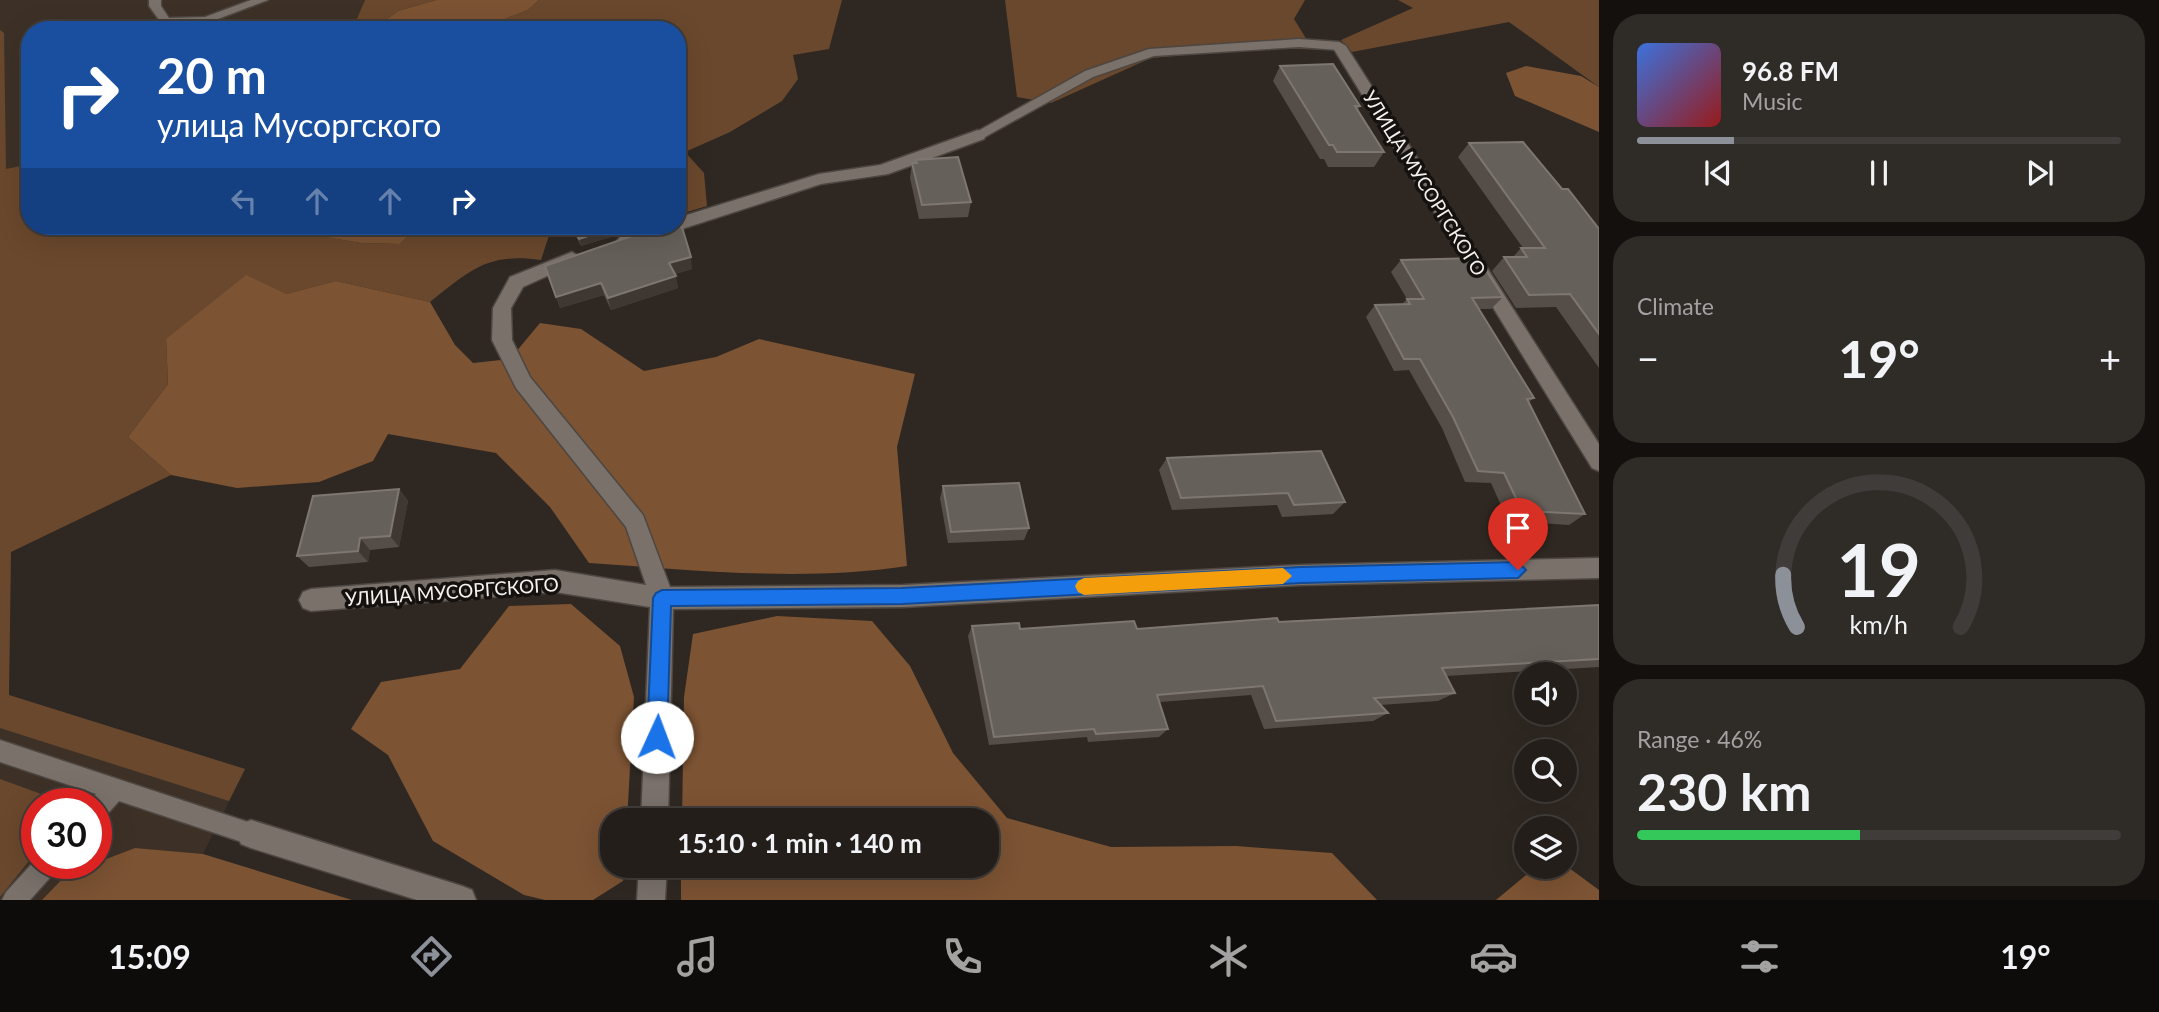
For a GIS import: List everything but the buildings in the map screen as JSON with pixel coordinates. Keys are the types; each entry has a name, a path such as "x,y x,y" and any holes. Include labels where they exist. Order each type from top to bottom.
{"street":[{"name":"УЛИЦА МУСОРГСКОГО","path":"1339,46 1599,462"},
{"path":"686,221 819,179 882,170 978,135"},
{"path":"644,235 555,264 516,282 502,308 502,340 523,382 635,522 662,598 654,808"},
{"name":"УЛИЦА МУСОРГСКОГО","path":"311,600 555,581 662,598 902,596 1301,575 1599,568"},
{"path":"251,834 462,900"},
{"path":"651,900 652,878"}],"lane":[{"path":"155,0 155,6 165,21"},
{"path":"186,21 206,20 262,0"},
{"path":"978,135 1089,74 1153,52 1299,43 1339,46"},
{"path":"0,751 251,834"},
{"path":"112,792 115,789"},
{"path":"14,900 33,879"}],"shaded area":[{"path":"0,0 365,0 356,21 21,21 21,166 13,168 9,695 245,769 203,854 135,848 112,857 112,788 21,788 21,879 62,879 42,900 0,900"},
{"path":"365,0 436,0 398,11 384,21 356,21"},
{"path":"436,0 539,0 528,10 500,21 384,21 398,11"},
{"path":"539,0 842,0 829,49 793,55 798,79 782,101 730,132 686,152 686,21 500,21 528,10"},
{"path":"1005,0 1305,0 1294,19 1307,40 1337,42 1334,50 1263,48 1151,58 1051,103 1017,97"},
{"path":"1398,0 1599,0 1599,87 1509,22 1352,52 1341,40 1413,8"},
{"path":"0,30 4,33 6,169 21,166 21,235 325,235 361,243 400,244 409,235 549,235 541,260 507,259 480,266 430,302 336,281 286,294 166,339 168,384 128,437 171,475 11,552 9,695 245,769 229,801 0,728"},
{"path":"1526,66 1581,76 1599,87 1599,132 1515,96 1506,73"},
{"path":"686,153 704,173 707,206 686,212"},
{"path":"409,235 400,244 361,243 325,237"},
{"path":"246,275 286,294 336,281 430,302 455,345 473,363 510,359 540,323 581,329 644,371 716,357 759,339 915,374 897,447 907,566 868,571 788,574 589,563 550,507 496,453 388,434 373,461 319,482 237,488 171,475 128,437 168,384 166,339"},
{"path":"571,604 620,646 634,697 628,808 600,808 600,878 623,878 623,881 593,900 545,900 524,895 433,841 388,755 351,729 381,682 460,669 509,606"},
{"path":"777,616 872,621 910,666 953,753 999,808 682,808 684,697 693,634"},
{"path":"0,779 25,788 21,788 21,871 0,897"},
{"path":"999,808 1007,818 1111,847 1236,846 1332,853 1377,900 681,900 681,878 999,878"},
{"path":"135,848 203,854 352,900 42,900 62,879 112,879 112,857"},
{"path":"1577,874 1599,890 1599,900 1496,900 1521,879 1577,879"}],"slow traffic":[{"path":"1084,586 1283,576"}],"route":[{"path":"657,737 662,598 902,596 1301,575 1518,570"}]}
